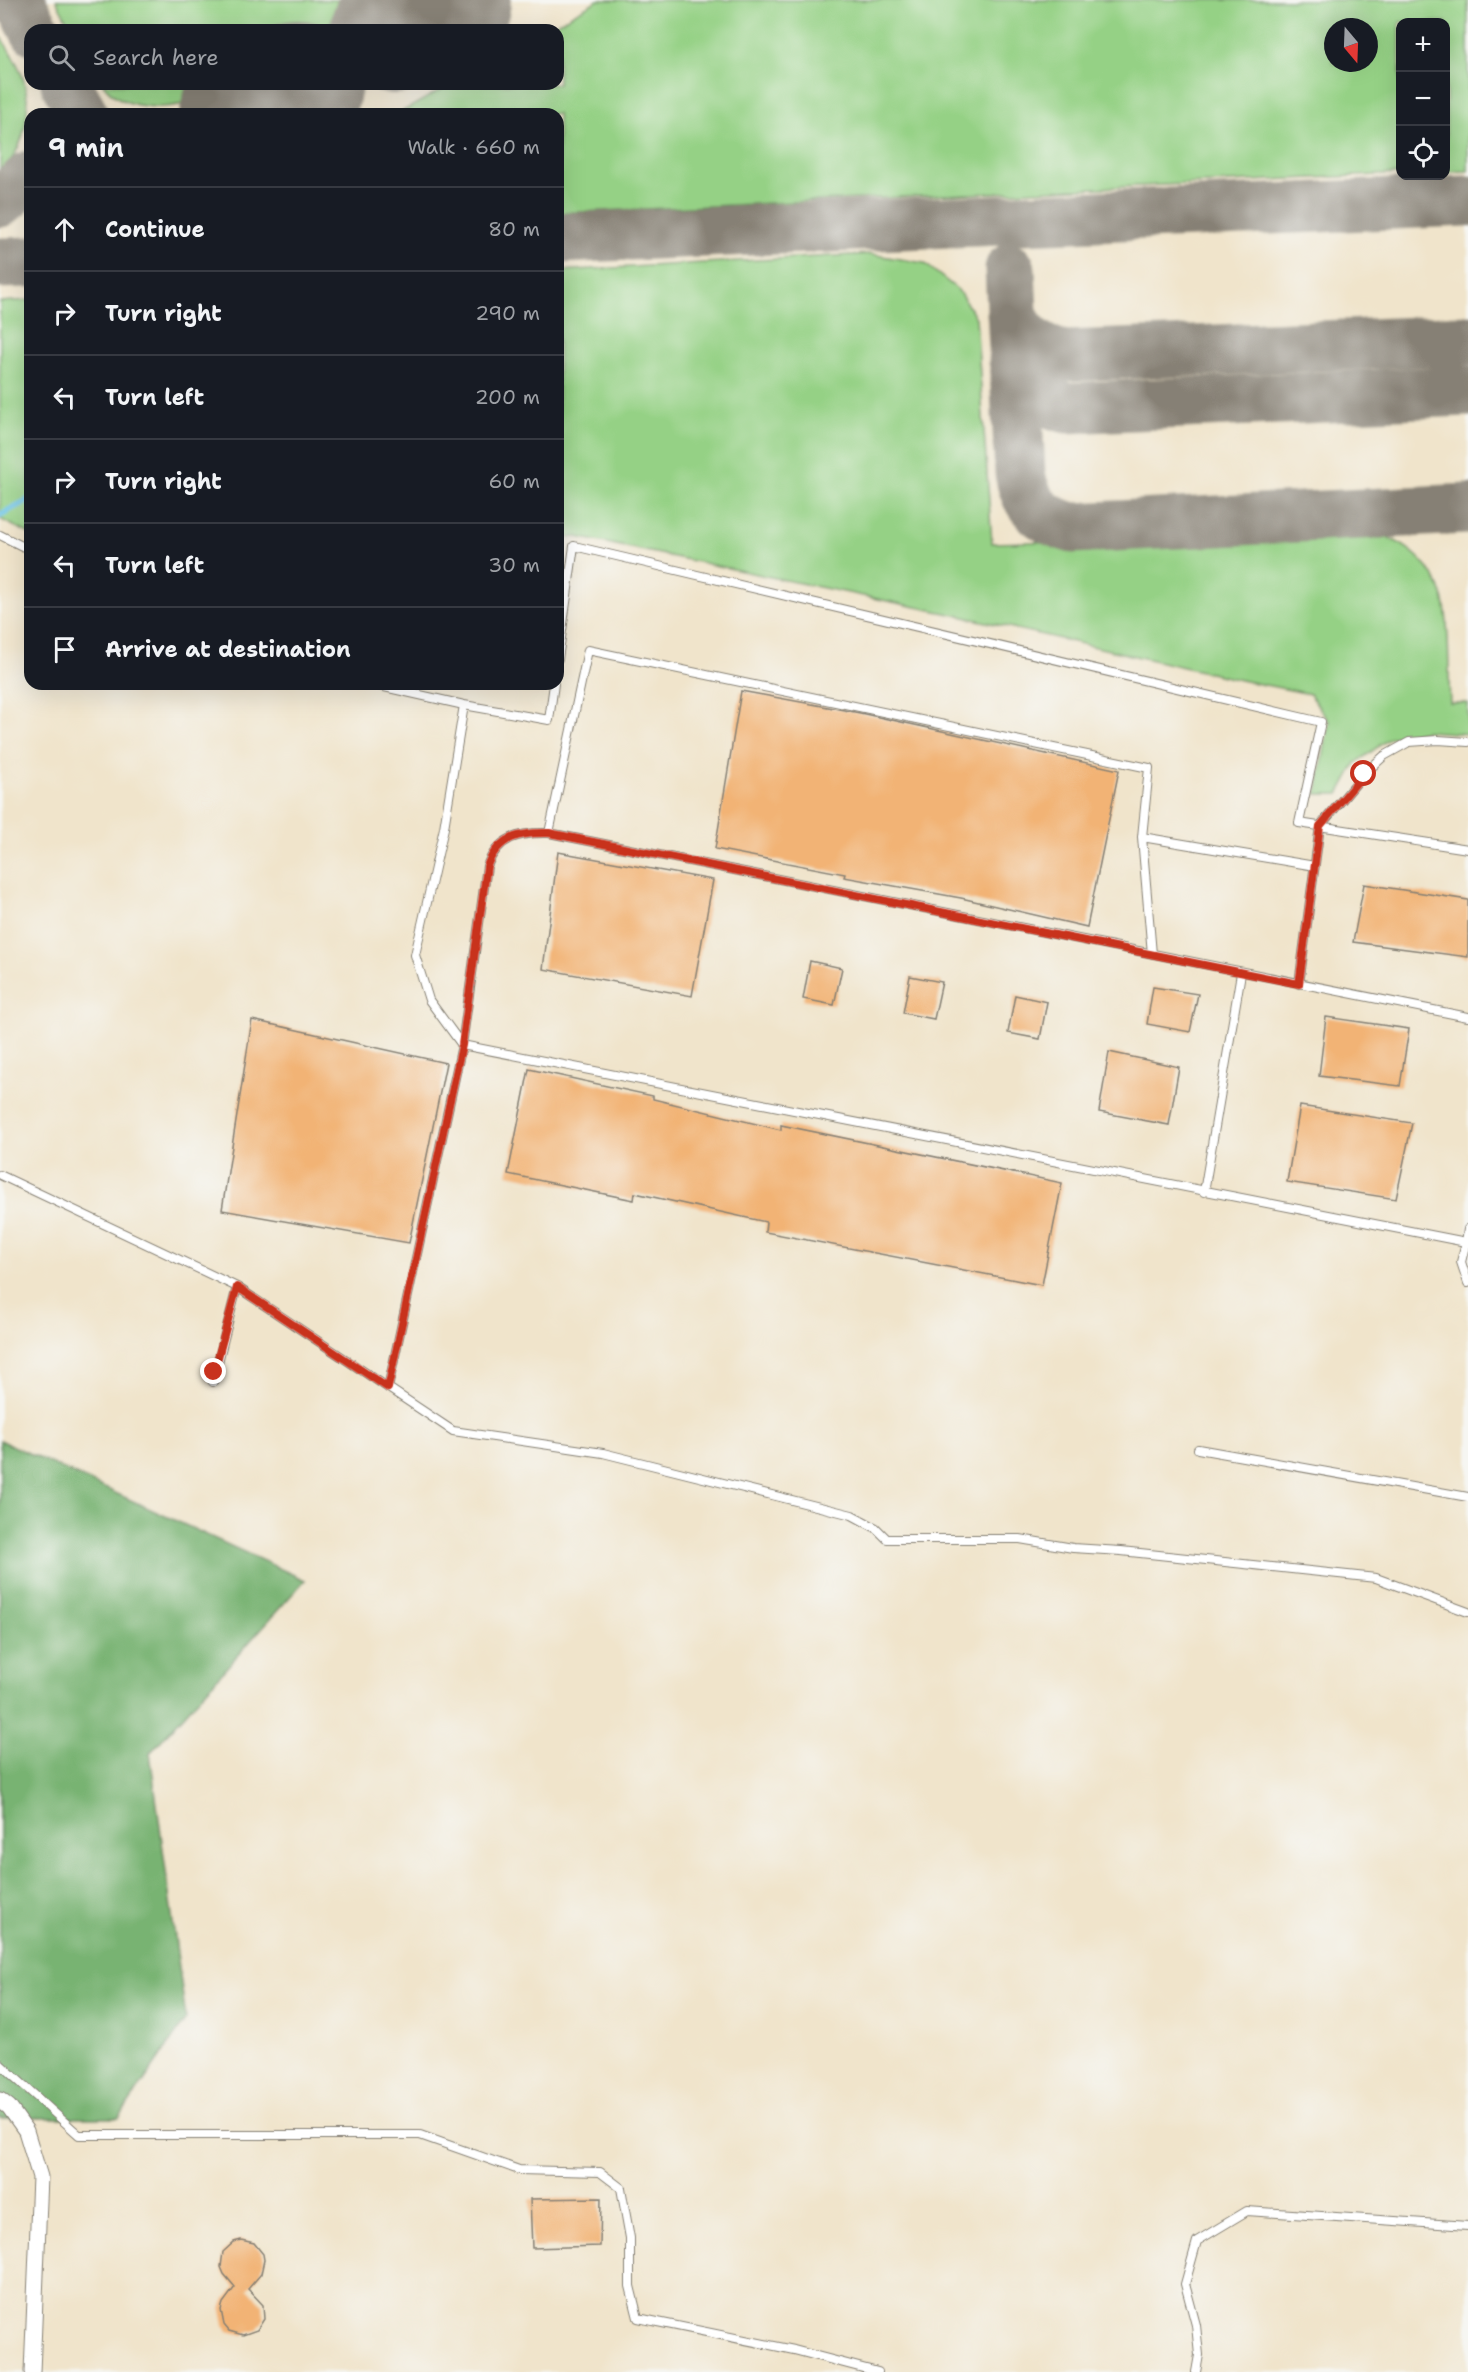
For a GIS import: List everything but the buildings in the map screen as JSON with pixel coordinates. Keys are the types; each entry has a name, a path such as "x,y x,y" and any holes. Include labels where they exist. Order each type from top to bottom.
{"street":[{"path":"0,2100 9,2107 26,2131 40,2177 32,2372"}],"lane":[{"path":"0,535 24,547"},
{"path":"564,617 574,546 1321,722 1299,823 1468,849"},
{"path":"549,833 588,650 1149,768 1142,837 1152,954"},
{"path":"398,690 464,705 549,720 553,690"},
{"path":"464,705 444,828 415,955 429,1000 462,1045 1466,1242"},
{"path":"1299,984 1320,826 1364,774 1384,756 1409,742 1438,740 1468,742"},
{"path":"388,1388 462,1045 487,866 493,850 504,841 520,835 533,832 549,833 1468,1017"},
{"path":"1142,837 1315,866"},
{"path":"1204,1192 1240,973"},
{"path":"0,1175 237,1287 453,1431 624,1458 852,1515 876,1528 887,1539 1020,1539 1073,1548 1376,1578 1468,1612"},
{"path":"1468,1229 1461,1262 1468,1283"},
{"path":"213,1382 237,1287"},
{"path":"1198,1449 1468,1497"},
{"path":"0,2064 79,2135 420,2135 519,2170 600,2172 621,2188 630,2238 630,2286 638,2318 794,2350 878,2372"},
{"path":"1196,2372 1199,2355 1196,2325 1185,2284 1197,2241 1247,2211 1468,2226"}],"green space":[{"path":"56,0 372,0 330,24 69,24"},
{"path":"598,0 1468,0 1468,171 1450,172 1450,18 1396,18 1396,174 564,213 564,108 409,108 440,90 564,90 564,24 556,24"},
{"path":"0,35 24,81 27,108 24,108 24,130 17,150 0,173"},
{"path":"108,90 215,90 184,104 159,107 133,104"},
{"path":"870,254 924,263 958,290 976,318 992,543 1364,534 1390,539 1402,545 1422,561 1437,582 1442,594 1448,629 1450,703 1468,703 1468,734 1426,731 1390,738 1356,763 1339,794 1317,794 1329,722 1310,694 960,616 577,537 564,538 564,271"},
{"path":"24,300 24,531 0,519 0,302"},
{"path":"0,1440 305,1580 150,1753 186,2019 119,2118 0,2118"}],"waterway":[{"path":"0,515 24,502"}],"taxiway":[{"path":"19,0 32,24"},
{"path":"69,90 80,108"},
{"path":"0,202 24,181"},
{"path":"564,238 1468,201"},
{"path":"0,263 24,262"},
{"path":"1010,269 1020,473 1026,495 1044,516 1073,528 1468,509"},
{"path":"1012,314 1021,330 1032,342 1047,351 1065,356 1468,340"},
{"path":"1014,361 1027,388 1040,398 1067,408 1468,391"}],"runway":[{"path":"405,24 447,0"},
{"path":"255,108 287,90"}],"route":[{"path":"214,1372 237,1287 388,1388 462,1045 487,866 493,850 504,841 533,832 549,833 1299,984 1320,826 1364,774"}]}
